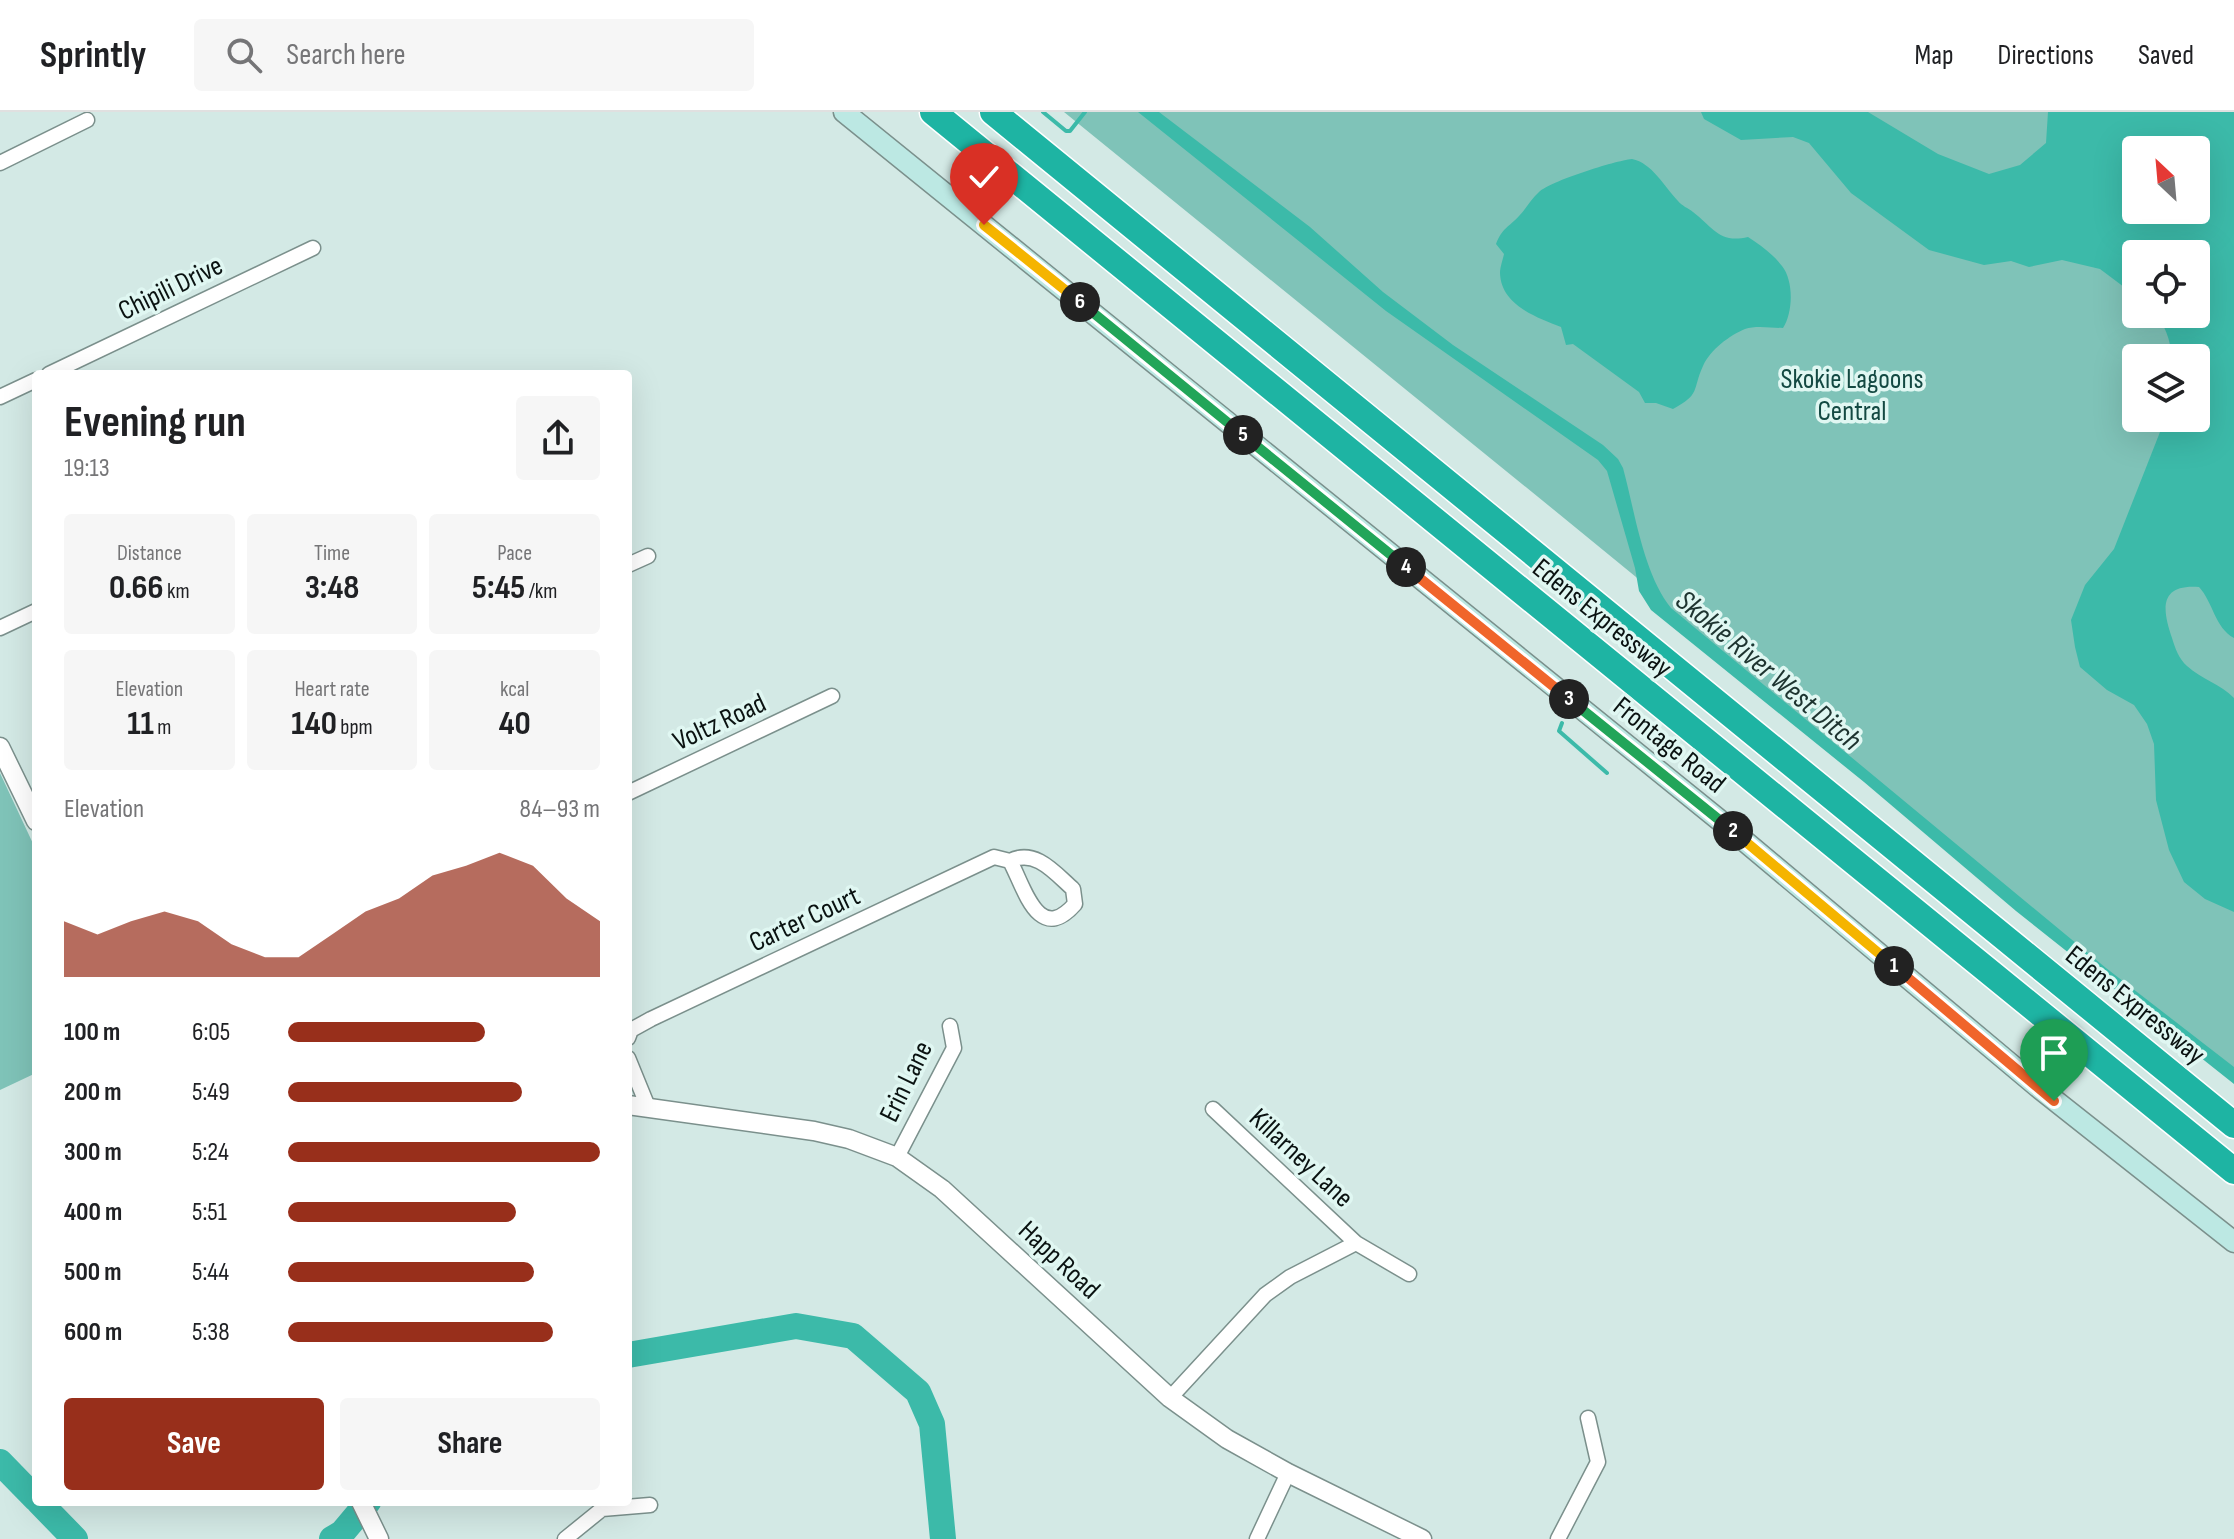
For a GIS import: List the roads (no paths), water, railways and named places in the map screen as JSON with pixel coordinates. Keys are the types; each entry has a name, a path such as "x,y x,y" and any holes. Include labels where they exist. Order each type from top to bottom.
{"highway":[{"name":"Edens Expressway","path":"933,112 2234,1171"},
{"name":"Edens Expressway","path":"993,112 2234,1125"}],"main road":[{"name":"Frontage Road","path":"844,112 1723,823 2038,1087 2234,1242"}],"street":[{"path":"0,163 87,120"},
{"name":"Chipili Drive","path":"57,370 313,248"},
{"path":"0,397 32,382"},
{"path":"632,563 648,556"},
{"path":"0,628 32,613"},
{"name":"Voltz Road","path":"632,791 832,696"},
{"path":"0,747 32,813"},
{"name":"Carter Court","path":"632,1029 994,857 1010,861 1020,856 1035,857 1073,889 1075,904 1065,915 1051,918 1037,914 1027,901 1010,861"},
{"name":"Erin Lane","path":"897,1157 954,1048 950,1026"},
{"path":"632,1068 648,1107"},
{"name":"Happ Road","path":"632,1105 814,1131 849,1139 897,1157 942,1189 1170,1398 1227,1439 1288,1473 1422,1539"},
{"name":"Killarney Lane","path":"1213,1109 1356,1243 1409,1274"},
{"name":"Killarney Lane","path":"1170,1398 1265,1295 1290,1277 1356,1243"},
{"path":"1558,1539 1598,1462 1588,1418"},
{"path":"1257,1539 1288,1473"},
{"path":"565,1539 602,1509 650,1505"},
{"path":"363,1506 379,1539"}],"waterway":[{"path":"1043,112 1066,131 1070,131 1085,112"},
{"path":"1562,723 1559,731 1607,773"},
{"path":"632,1354 796,1326 853,1336 918,1392 932,1424 943,1539"},
{"path":"0,1462 32,1495"},
{"path":"43,1506 75,1539"},
{"path":"332,1539 342,1533 365,1506"}],"park label":[{"name":"Skokie Lagoons Central","path":"1852,394"}],"water label":[{"name":"Skokie River West Ditch","path":"1769,670"}]}
